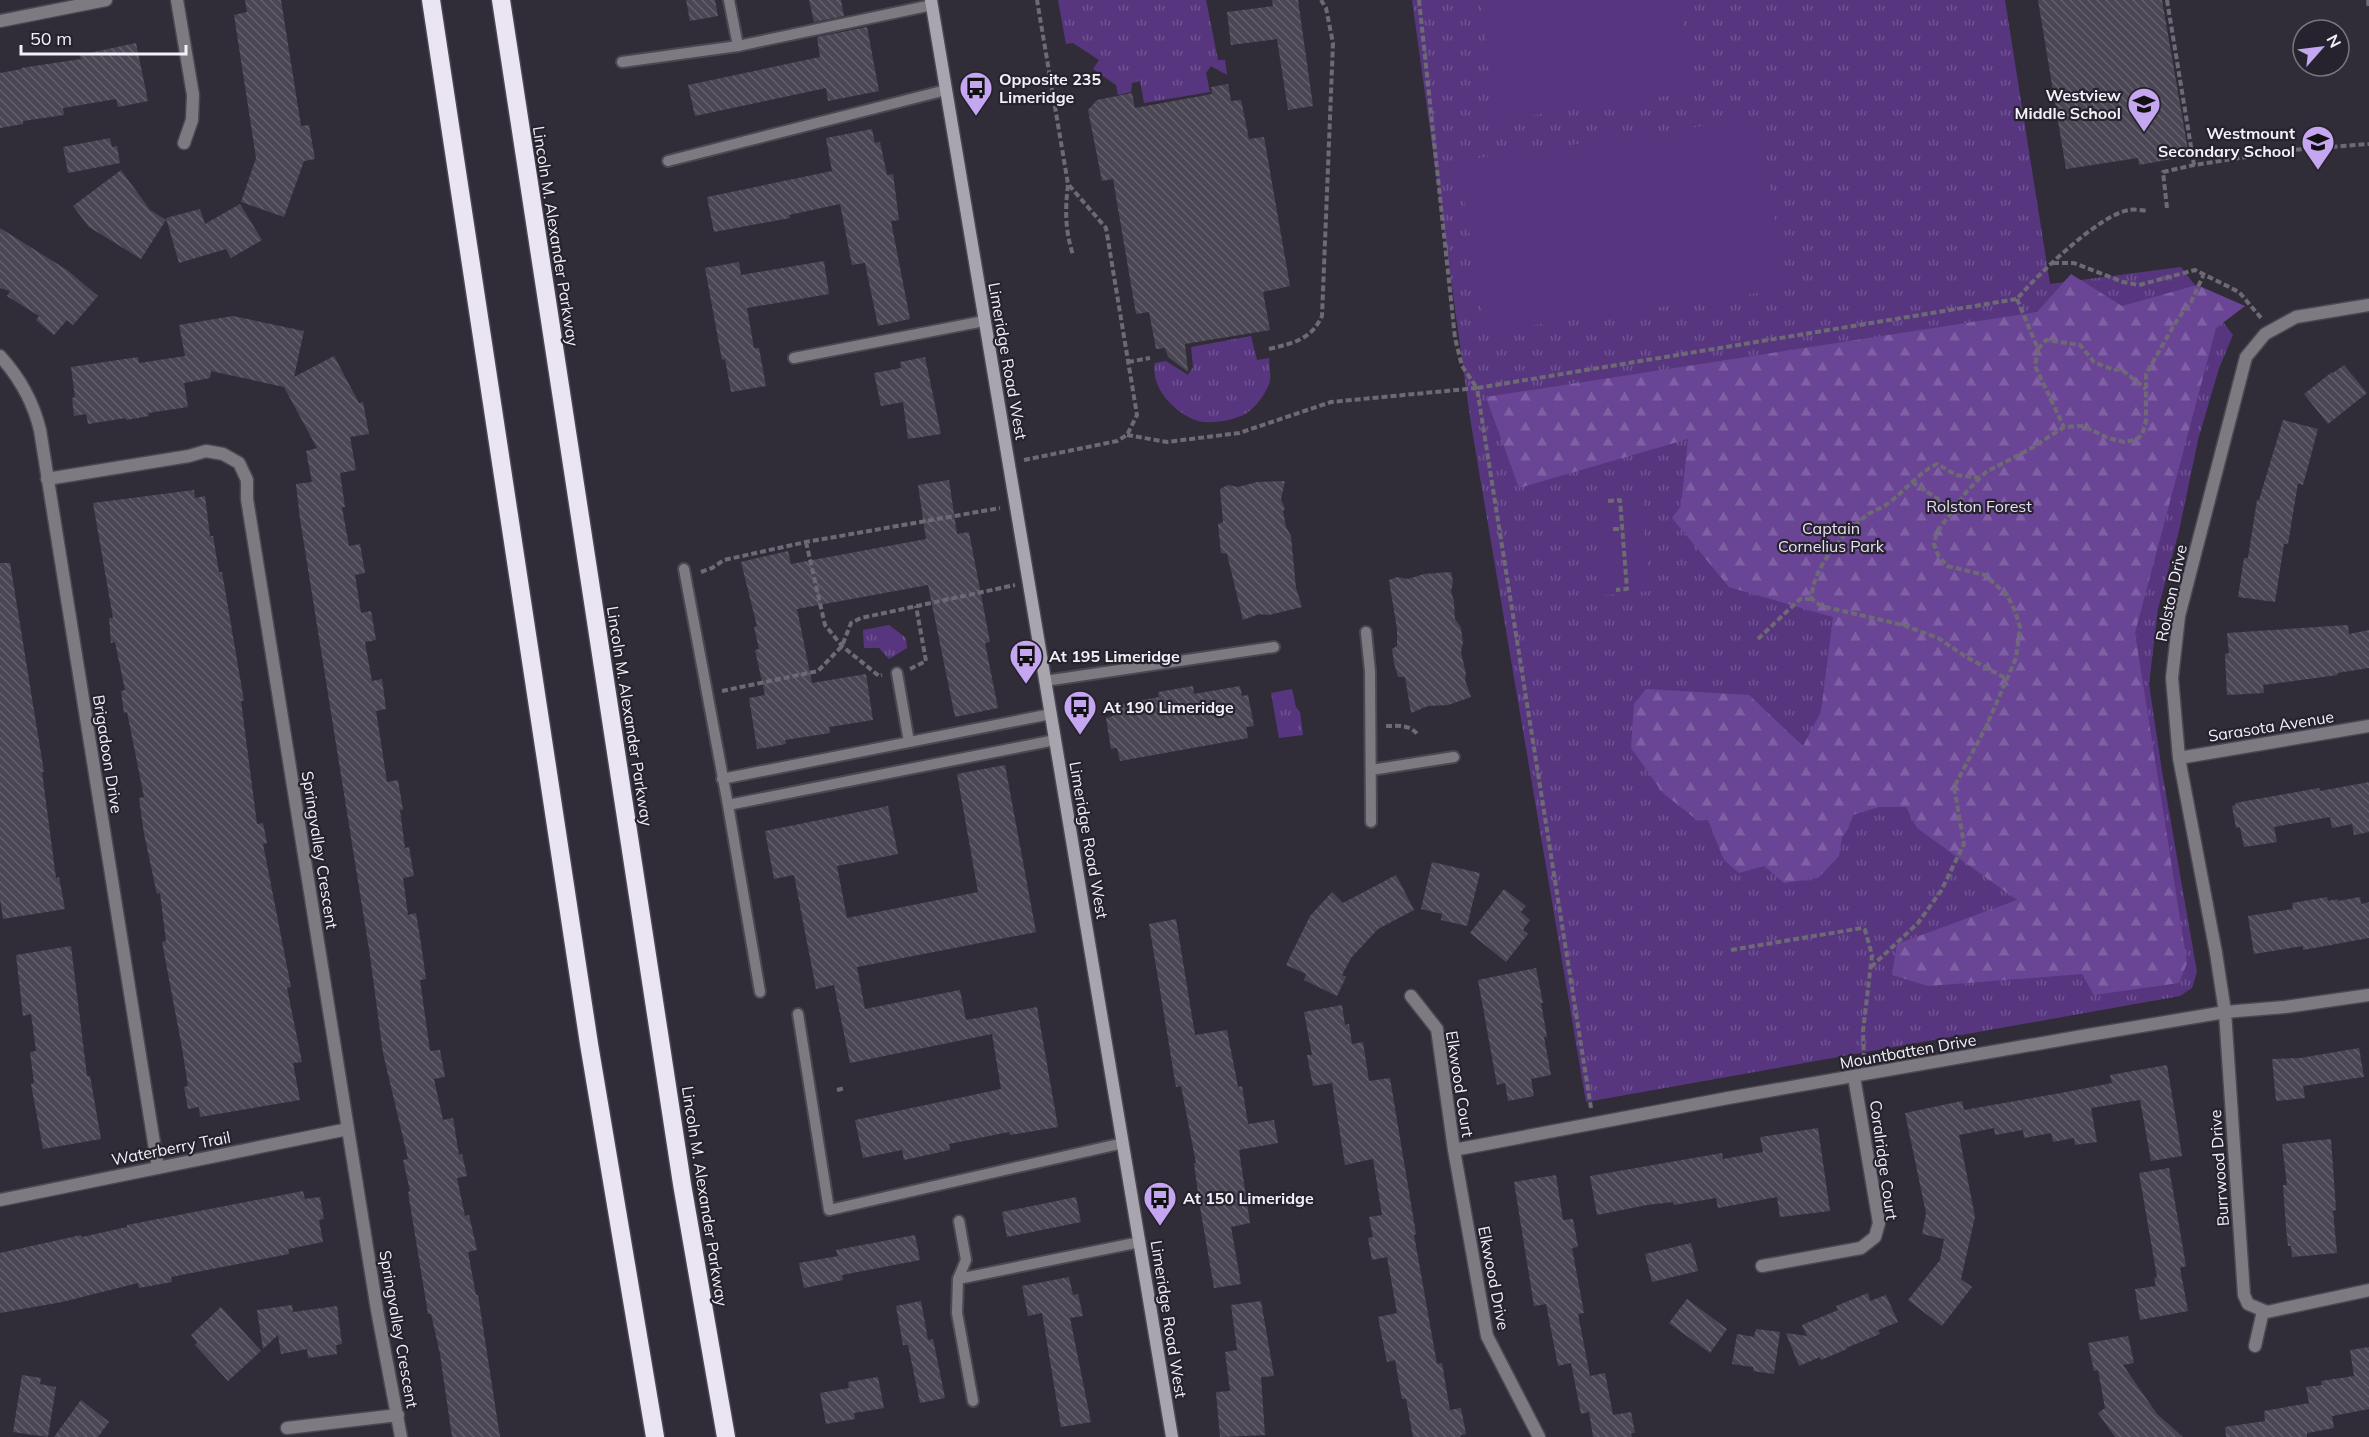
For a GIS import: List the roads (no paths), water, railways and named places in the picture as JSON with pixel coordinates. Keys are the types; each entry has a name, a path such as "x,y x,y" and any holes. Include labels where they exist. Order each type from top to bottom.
{"highway":[{"path":"431,0 589,1044 655,1437"},
{"name":"Lincoln M. Alexander Parkway","path":"501,0 682,1184 726,1437"}],"street":[{"path":"0,21 106,0"},
{"path":"177,0 193,95 192,120 184,142"},
{"name":"Limeridge Road West","path":"932,3 1172,1437"},
{"name":"Rolston Drive","path":"2225,1012 2179,758 2172,678 2179,616 2246,357 2265,334 2296,317 2369,305"},
{"name":"Brigadoon Drive","path":"0,356 20,379 33,406 40,430 158,1168"},
{"name":"Springvalley Crescent","path":"47,479 189,456 206,451 223,454 239,463 247,480 247,499 377,1310 401,1437"},
{"name":"Sarasota Avenue","path":"2179,758 2369,726"},
{"name":"Mountbatten Drive","path":"1454,1150 1594,1123 2225,1012 2285,1007 2369,995"},
{"name":"Elkwood Court","path":"1411,996 1437,1029 1454,1150"},
{"name":"Burrwood Drive","path":"2225,1012 2244,1295 2248,1304 2263,1311"},
{"name":"Coralridge Court","path":"1762,1266 1861,1248 1875,1237 1879,1223 1859,1076"},
{"name":"Waterberry Trail","path":"0,1200 348,1129"},
{"name":"Elkwood Drive","path":"1454,1150 1488,1336 1539,1437"},
{"path":"2254,1346 2263,1311 2268,1312 2369,1290"},
{"path":"287,1428 398,1414"}],"lane":[{"path":"729,0 738,46"},
{"path":"622,62 738,46 932,3"},
{"path":"668,161 946,90"},
{"path":"794,358 984,321"},
{"path":"684,569 760,993"},
{"path":"1366,632 1371,670 1371,822"},
{"path":"1045,681 1274,647"},
{"path":"897,673 909,742"},
{"path":"722,779 1051,714"},
{"path":"728,805 1055,740"},
{"path":"1371,770 1454,757"},
{"path":"798,1014 829,1210 1124,1143"},
{"path":"959,1221 966,1260 958,1279 957,1313 973,1401"},
{"path":"958,1279 1140,1242"}],"place":[{"name":"Opposite 235 Limeridge","path":"976,117"},
{"name":"Westview Middle School","path":"2144,133"},
{"name":"Westmount Secondary School","path":"2318,171"},
{"name":"At 195 Limeridge","path":"1026,685"},
{"name":"At 190 Limeridge","path":"1080,736"},
{"name":"At 150 Limeridge","path":"1160,1227"}],"park label":[{"name":"Rolston Forest","path":"1979,506"},
{"name":"Captain Cornelius Park","path":"1831,537"}]}
